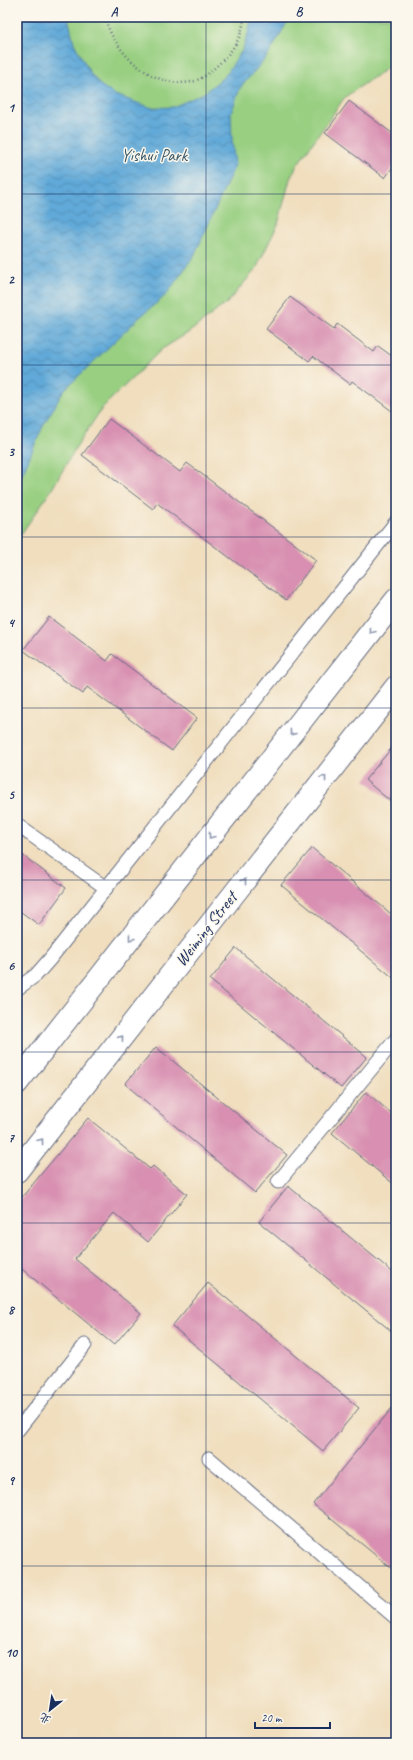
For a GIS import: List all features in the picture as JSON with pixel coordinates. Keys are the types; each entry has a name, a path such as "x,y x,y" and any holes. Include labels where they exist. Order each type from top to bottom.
{"street":[{"path":"17,1083 396,600"},
{"name":"Weiming Street","path":"17,1172 396,687"}],"lane":[{"path":"17,989 36,975 396,522"},
{"path":"17,825 106,888"},
{"path":"278,1182 396,1039"},
{"path":"17,1431 85,1345"},
{"path":"209,1458 396,1618"}],"path":[{"path":"17,19 21,17"},
{"path":"105,17 107,25 116,43 131,60 149,74 171,82 191,82 211,72 232,50 243,29 244,17"}],"green space":[{"name":"Yishui Park","path":"17,17 396,17 396,62 345,97 297,165 290,179 278,224 256,269 228,302 188,333 162,349 103,407 76,447 52,489 17,540"}],"water":[{"path":"17,17 68,17 74,43 90,73 100,85 115,95 152,108 173,107 204,93 225,76 243,49 249,30 251,17 290,17 269,54 240,88 231,113 235,165 195,254 166,295 141,316 64,390 43,426 17,486"}],"building":[{"path":"349,101 396,136 396,165 395,164 385,178 325,133"},
{"path":"290,297 334,329 337,324 374,352 378,346 396,359 396,414 352,381 350,384 313,356 309,361 266,329"},
{"path":"109,419 180,472 187,463 316,560 286,600 157,503 153,509 82,455"},
{"path":"49,617 107,661 112,654 197,718 172,751 87,687 83,694 23,650"},
{"path":"396,743 396,806 365,780"},
{"path":"312,848 396,918 396,980 281,885"},
{"path":"17,851 66,888 39,925 17,909"},
{"path":"236,948 367,1057 341,1088 210,980"},
{"path":"156,1047 287,1155 255,1193 125,1084"},
{"path":"366,1092 396,1117 396,1186 332,1133"},
{"path":"88,1118 150,1169 153,1166 187,1194 148,1242 114,1213 75,1259 141,1313 114,1345 17,1265 17,1203"},
{"path":"288,1186 396,1275 396,1335 259,1222"},
{"path":"208,1283 359,1408 323,1451 172,1326"},
{"path":"396,1403 396,1572 313,1504"}]}
